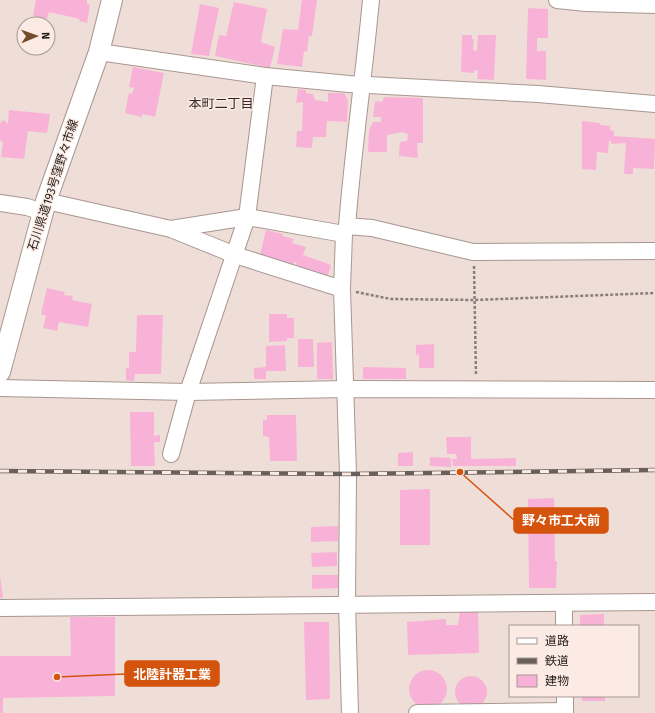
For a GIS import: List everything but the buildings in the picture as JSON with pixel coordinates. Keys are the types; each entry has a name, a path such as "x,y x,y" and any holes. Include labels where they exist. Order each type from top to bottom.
{"main road":[{"name":"石川県道193号窪野々市線","path":"0,369 45,207 99,52 112,0"}],"street":[{"path":"350,713 347,603 348,474 342,289 354,148 371,0"},
{"path":"557,0 586,3 655,5"},
{"path":"99,52 265,76 362,85 538,94 655,104"},
{"path":"171,454 188,392 236,255 247,217 265,76"},
{"path":"0,203 27,207 45,207 171,229 236,255 342,289"},
{"path":"171,229 247,217 346,230 372,228 474,252 655,251"},
{"path":"0,388 188,392 346,389 655,390"},
{"path":"0,608 347,603 564,604 655,602"},
{"path":"564,604 564,625"},
{"path":"417,713 565,707"}],"path":[{"path":"474,252 477,390"},
{"path":"342,289 391,299 475,300 655,293"}],"railway":[{"path":"0,471 348,474 655,470"}],"place":[{"name":"野々市工大前","path":"460,472"},
{"name":"北陸計器工業","path":"57,677"}],"district":[{"name":"本町二丁目","path":"221,103"}]}
